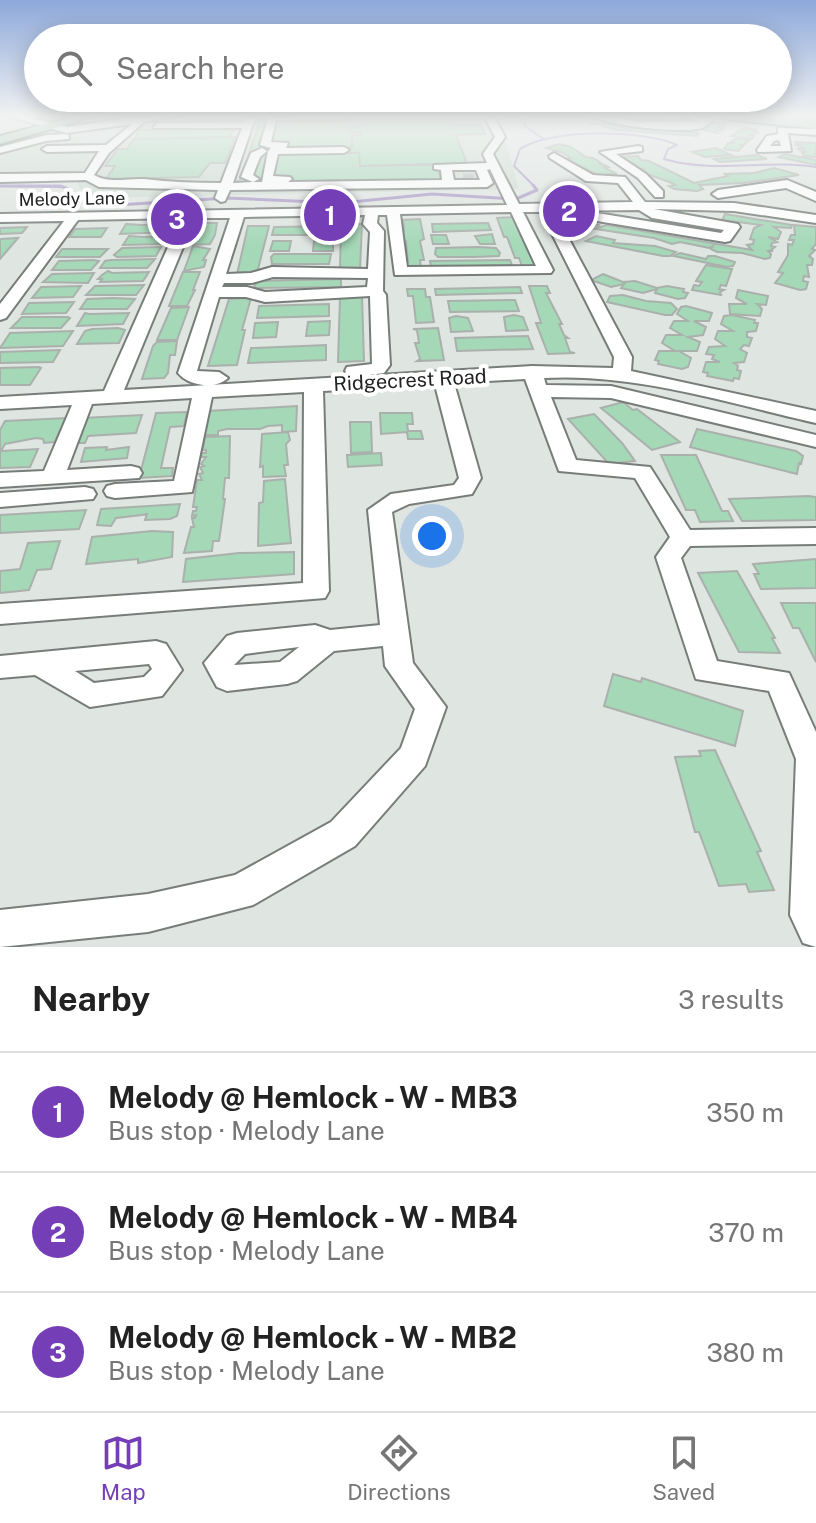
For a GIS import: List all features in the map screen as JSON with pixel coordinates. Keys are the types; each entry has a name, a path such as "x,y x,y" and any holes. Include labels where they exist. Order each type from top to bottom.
{"street":[{"path":"0,178 90,173 103,159"},
{"path":"220,200 236,159"},
{"path":"247,183 253,159"},
{"path":"267,159 266,180 424,177 422,169"},
{"path":"451,175 487,183 482,174 486,159"},
{"path":"559,159 590,179 642,176"},
{"path":"616,159 642,176 659,194"},
{"path":"0,171 90,173 99,183 145,183 220,200 247,183 340,184 482,174 512,200 546,270 400,272 393,211"},
{"path":"585,210 725,238 733,227 661,216 637,200 621,179"},
{"path":"718,194 811,180"},
{"path":"787,184 816,197"},
{"path":"637,200 659,194 718,194 816,207"},
{"name":"Melody Lane","path":"0,218 190,214 220,200 238,214 393,211 512,200 546,208 585,210 637,200 734,207 816,219"},
{"path":"546,208 623,357 622,374"},
{"path":"238,214 187,373 195,379 378,369 381,365 375,282 377,231 370,224 372,211"},
{"path":"112,397 190,214"},
{"path":"0,315 74,217"},
{"path":"215,286 272,272 375,282"},
{"path":"215,286 265,297 375,282"},
{"name":"Ridgecrest Road","path":"0,403 502,375 537,382 591,371 622,374 816,417"},
{"path":"0,929 148,913 240,892 343,834 414,756 431,707 399,666 380,510 388,502 405,496 448,494 464,489 470,478 443,378"},
{"path":"683,538 642,472 567,466 537,382 611,392 816,441"},
{"path":"0,614 316,591 313,385"},
{"path":"115,491 184,487 203,392"},
{"path":"53,477 84,399"},
{"path":"0,480 131,473"},
{"path":"0,500 85,494"},
{"path":"683,538 816,536"},
{"path":"683,538 668,557 706,671 779,681 812,759 809,915 816,930"},
{"path":"327,641 395,634"},
{"path":"0,667 39,663"}],"shaded area":[{"path":"0,159 511,159 519,189 93,198 81,191 76,179 0,181"}],"building":[{"path":"110,159 226,159 225,163 210,163 199,177 106,179 115,166 105,166"},
{"path":"247,159 359,159 360,166 437,164 441,180 239,183"},
{"path":"359,159 465,159 467,164 360,166"},
{"path":"566,159 595,159 617,174 609,174 612,177 591,174 596,174"},
{"path":"624,159 649,161 694,183 728,176 725,174 754,173 774,168 799,175 744,183 699,185 703,189 697,191 674,189 669,186 675,185 672,183 630,165 634,164"},
{"path":"714,159 764,159 720,162"},
{"path":"789,159 816,160 816,165"},
{"path":"725,214 792,225 791,228 774,227 781,232 778,239 768,237 777,242 772,243 771,246 775,247 773,251 768,251 770,258 765,259 742,253 717,252 711,249 713,246 672,244 654,238 570,225 580,220 599,225 597,228 607,225 752,250 747,245 753,244 754,240 750,239 754,228 761,225 722,220"},
{"path":"516,217 521,236 525,236 532,259 538,265 522,266 519,258 515,258 507,237 504,237 497,218"},
{"path":"420,219 424,260 420,260 421,268 405,268 404,262 408,262 406,241 403,239 404,230 401,230 404,228 403,220 400,220"},
{"path":"202,223 217,223 215,235 210,244 194,245"},
{"path":"488,223 491,230 433,232 432,224"},
{"path":"126,224 175,224 171,232 120,234"},
{"path":"341,224 362,224 360,269 340,269"},
{"path":"794,225 816,227 816,244 812,249 815,250 809,256 813,259 812,265 807,265 809,277 804,276 803,281 808,282 806,289 800,290 775,283 783,273 778,272 788,255 788,244 792,245 794,240 789,240 791,235 795,235"},
{"path":"248,226 269,226 257,273 237,274"},
{"path":"334,226 333,235 272,235 274,227"},
{"path":"27,227 22,233 0,234 0,228"},
{"path":"107,228 101,237 69,237 75,229"},
{"path":"492,234 495,244 480,244 475,236"},
{"path":"431,235 446,235 449,244 433,244"},
{"path":"129,236 167,236 162,244 123,245"},
{"path":"596,236 615,240 613,243 655,246 676,252 663,256 586,241"},
{"path":"18,238 0,259 0,239"},
{"path":"333,240 333,251 313,251 314,241"},
{"path":"273,241 291,241 289,251 270,251"},
{"path":"193,246 210,249 203,260 206,260 204,267 184,271"},
{"path":"161,247 156,256 114,255 122,248"},
{"path":"436,248 496,248 499,256 438,257 435,254"},
{"path":"62,249 108,249 100,257 56,257"},
{"path":"680,253 706,259 715,256 735,262 727,267 674,256"},
{"path":"274,254 331,254 329,264 272,264"},
{"path":"155,259 147,268 100,268 105,261 111,260"},
{"path":"510,260 512,265 431,267 430,261"},
{"path":"59,261 99,261 91,270 52,270"},
{"path":"706,265 732,269 726,286 721,285 719,289 724,290 720,292 721,295 692,290 694,285 699,286 702,282 696,281"},
{"path":"108,271 149,272 143,281 100,282 102,279 98,279"},
{"path":"183,272 200,272 195,290 187,306 169,306"},
{"path":"94,273 88,283 43,282 52,274"},
{"path":"603,274 623,282 635,281 657,288 667,286 684,289 683,292 688,293 685,298 678,299 655,293 657,289 643,293 621,288 624,284 611,287 591,280"},
{"path":"341,279 341,287 253,288 258,281"},
{"path":"144,285 136,295 86,295 95,286"},
{"path":"81,286 73,297 32,298 41,287"},
{"path":"529,286 547,286 550,293 546,293 568,338 565,338 570,352 575,353 548,354 536,323 541,323"},
{"path":"520,287 522,293 436,295 435,289"},
{"path":"407,289 425,289 426,297 430,297 434,322 416,323 413,296 408,296"},
{"path":"738,290 768,296 766,305 757,304 762,309 760,316 730,314 729,304 747,304 736,298"},
{"path":"623,295 671,303 677,309 672,315 665,315 607,302 610,296"},
{"path":"362,296 364,361 338,362 340,297"},
{"path":"251,298 237,365 208,366 229,299"},
{"path":"87,299 135,299 127,309 80,309"},
{"path":"515,300 519,311 450,312 448,301"},
{"path":"74,302 66,313 22,314 29,303"},
{"path":"329,304 329,316 257,318 259,306"},
{"path":"189,307 177,340 157,340 171,308"},
{"path":"681,307 712,313 709,321 694,321 706,327 703,335 688,337 700,342 697,351 679,351 691,358 688,367 682,369 658,364 659,361 655,360 659,351 675,351 662,343 666,335 682,335 670,328 674,321 688,321 677,314"},
{"path":"85,313 129,313 123,324 77,326"},
{"path":"732,315 758,323 756,331 747,332 747,337 752,338 749,346 744,345 740,349 747,353 744,362 734,363 741,371 739,379 734,378 733,381 707,376 708,373 703,372 706,362 720,362 712,359 714,355 706,354 709,347 725,346 715,339 718,331 733,331 721,324 724,316"},
{"path":"22,317 70,318 61,328 11,328"},
{"path":"504,317 523,317 528,330 506,331"},
{"path":"449,318 468,318 473,331 451,332"},
{"path":"330,321 329,335 306,336 308,322"},
{"path":"278,322 276,337 253,338 255,323"},
{"path":"438,328 444,360 417,361 420,359 415,343 419,343 417,330 413,329"},
{"path":"125,330 119,343 77,344 85,331"},
{"path":"73,331 63,346 0,348 10,333"},
{"path":"528,336 533,349 457,351 455,338"},
{"path":"177,341 175,355 170,355 168,373 164,378 142,379 153,346 157,342"},
{"path":"326,345 326,360 248,363 251,348"},
{"path":"60,350 53,362 0,363 0,352"},
{"path":"0,368 41,368 30,385 0,385"},
{"path":"623,402 680,442 652,450 601,408"},
{"path":"297,406 296,431 282,432 282,425 227,429 218,431 218,435 203,435 207,411"},
{"path":"187,412 184,426 170,427 161,468 173,468 172,476 139,478 156,413"},
{"path":"380,413 412,413 413,424 407,424 408,431 421,431 423,439 408,439 407,432 381,434"},
{"path":"594,414 635,461 609,464 568,419"},
{"path":"142,415 136,433 88,436 85,443 72,443 82,418"},
{"path":"66,418 55,442 44,443 43,439 36,438 5,444 1,451 38,449 30,467 0,468 0,430 5,421"},
{"path":"350,422 371,422 372,452 351,453"},
{"path":"697,429 796,451 803,456 801,464 797,474 690,447"},
{"path":"288,432 288,465 284,465 286,476 263,477 263,466 260,467 262,434"},
{"path":"230,436 229,478 225,478 219,541 213,541 212,551 184,553 191,527 194,527 192,518 196,515 192,516 197,507 193,507 197,480 202,480 200,467 204,466 201,464 206,457 201,457 202,453 206,453 203,450 205,437"},
{"path":"107,447 106,450 129,447 127,458 81,462 85,448"},
{"path":"381,453 382,465 348,467 347,455"},
{"path":"661,455 696,455 722,511 728,511 733,521 700,522 695,510 686,510"},
{"path":"285,479 291,543 258,546 259,503 263,502 264,481"},
{"path":"816,497 816,520 742,521 729,499"},
{"path":"180,504 177,516 170,519 145,520 147,514 116,518 111,526 97,525 101,509"},
{"path":"86,510 79,529 0,533 0,515"},
{"path":"173,532 172,557 138,563 138,559 86,564 92,537"},
{"path":"60,541 51,569 37,570 29,590 0,593 0,571 20,569 28,543"},
{"path":"294,552 294,574 183,582 186,559 239,553"},
{"path":"816,559 816,588 761,589 754,574 759,574 753,564"},
{"path":"737,571 775,638 772,638 780,653 739,652 698,573"},
{"path":"781,603 816,603 816,662 799,628 793,628"},
{"path":"613,674 641,682 642,678 743,711 735,746 604,706"},
{"path":"715,750 761,851 757,852 774,890 749,892 746,884 719,886 699,832 695,832 675,757 701,756 699,751"}],"waterway":[{"path":"516,159 514,166 533,185"},
{"path":"665,159 721,166 778,164 816,167"},
{"path":"63,187 69,189 70,198 102,206 227,198 341,203 432,194 516,199 537,190 533,185"},
{"path":"0,186 60,186 63,187 0,186"}],"tunnel":[{"path":"463,179 480,179"}],"place":[{"name":"Melody @ Hemlock - W - MB4","path":"569,211"},
{"name":"Melody @ Hemlock - W - MB3","path":"330,215"},
{"name":"Melody @ Hemlock - W - MB2","path":"177,219"}]}
